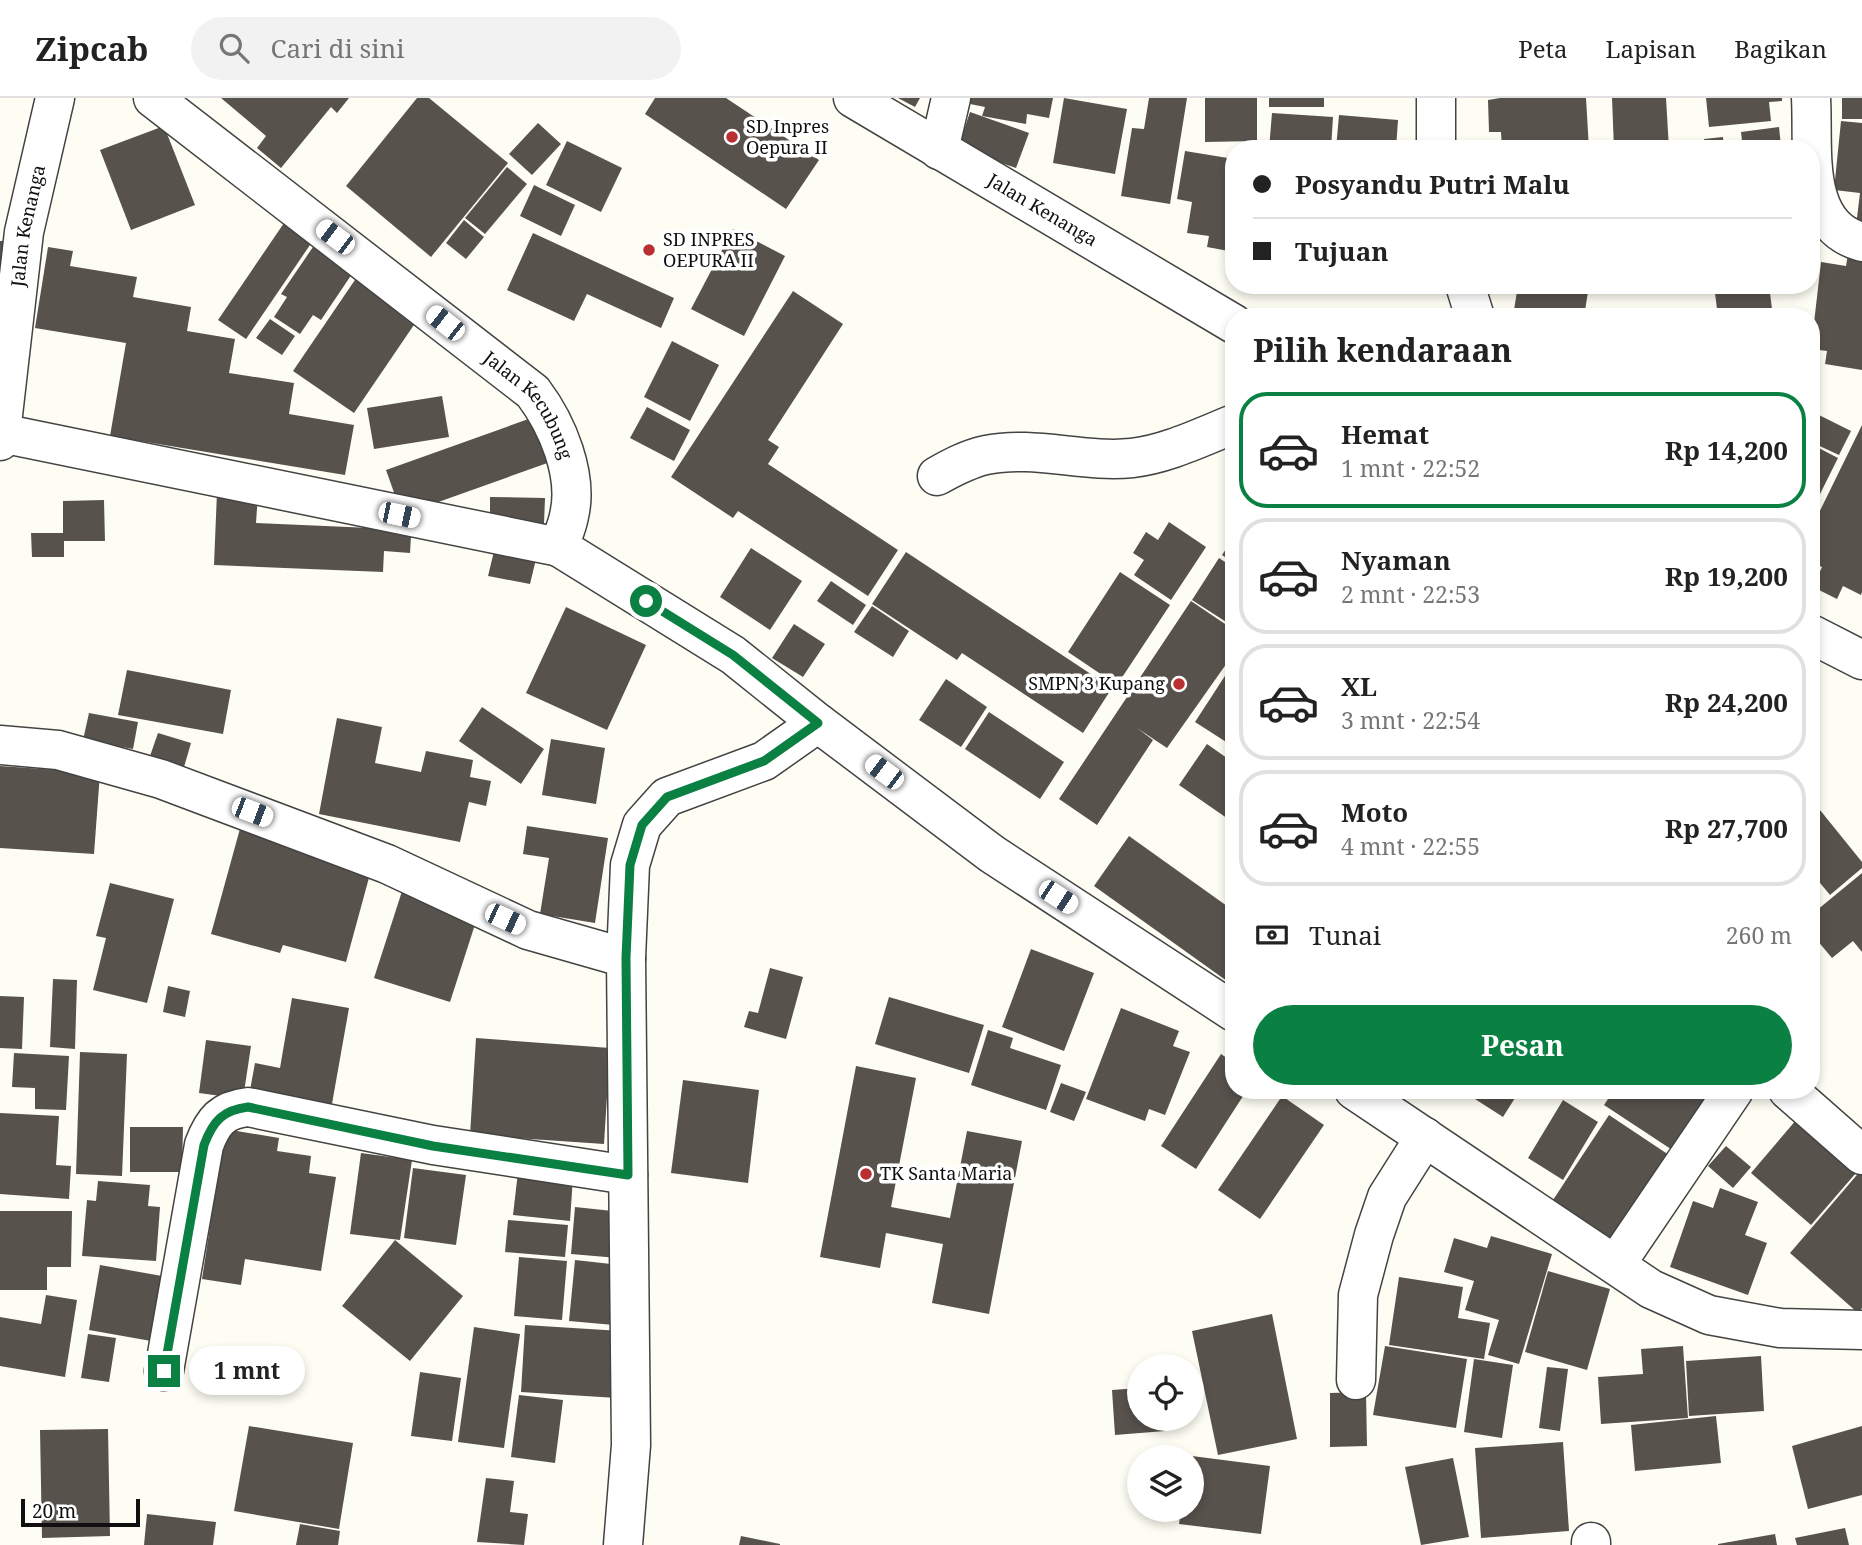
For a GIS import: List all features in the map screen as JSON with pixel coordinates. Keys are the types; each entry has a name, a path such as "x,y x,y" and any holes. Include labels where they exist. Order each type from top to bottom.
{"street":[{"name":"Jalan Kenanga","path":"0,440 12,231 55,98"},
{"name":"Jalan Kecubung","path":"153,98 534,392 556,430 569,482 570,514 559,547"},
{"name":"Jalan Kenanga","path":"853,98 1225,319"},
{"path":"939,150 951,98"},
{"path":"1436,98 1436,140"},
{"path":"1811,98 1813,140"},
{"path":"1820,207 1836,231 1862,242"},
{"path":"937,476 963,462 988,454 1019,453 1095,460 1133,458 1167,450 1225,427"},
{"path":"1,433 559,547 733,655 818,723 992,854 1225,1006"},
{"path":"1820,639 1862,660"},
{"path":"623,1545 631,1445 626,958 630,865 642,825 667,797 764,761 818,723"},
{"path":"0,745 58,750 161,779 387,864 528,929 626,958"},
{"path":"1368,1099 1651,1289 1709,1315 1780,1328 1862,1330"},
{"path":"1616,1264 1728,1099"},
{"path":"1798,1099 1862,1155"},
{"path":"164,1371 204,1145 212,1124 230,1109 248,1107 433,1146 628,1175"},
{"path":"1356,1380 1358,1295 1374,1235 1387,1197 1425,1137"}],"building":[{"path":"221,98 349,98 337,113 331,107 281,168 257,148 266,136"},
{"path":"417,98 429,98 508,163 431,257 346,186"},
{"name":"SD Inpres Oepura II","path":"655,98 726,98 819,160 786,209 645,114"},
{"path":"898,98 920,98 915,107"},
{"path":"971,98 1053,98 1049,118 1027,114 1026,124 982,116 985,107 970,104"},
{"path":"1064,98 1127,109 1115,174 1053,163"},
{"path":"1149,98 1187,98 1170,204 1121,196 1132,128 1144,129"},
{"path":"1205,98 1257,98 1257,140 1205,142"},
{"path":"1269,98 1324,98 1324,107 1269,107"},
{"path":"1586,98 1588,140 1501,140 1501,132 1489,132 1488,100"},
{"path":"1612,98 1666,98 1668,140 1614,140"},
{"path":"1706,98 1782,98 1782,101 1769,102 1771,121 1709,127"},
{"path":"1842,98 1862,98 1862,119 1842,119"},
{"path":"970,112 1029,133 1016,168 958,148"},
{"path":"1272,113 1333,117 1332,140 1270,140"},
{"path":"1339,115 1398,120 1397,140 1337,140"},
{"path":"1841,121 1862,123 1862,227 1856,226 1860,193 1834,190"},
{"path":"538,123 561,144 532,175 509,154"},
{"path":"164,126 195,205 131,230 100,150"},
{"path":"1779,127 1780,140 1742,140 1741,132"},
{"path":"1723,137 1723,140 1704,140"},
{"path":"567,141 622,168 601,212 546,185"},
{"path":"1185,151 1225,158 1225,250 1207,247 1209,236 1187,233 1192,202 1177,199"},
{"path":"507,167 527,184 485,234 465,218"},
{"path":"534,185 575,205 561,236 520,216"},
{"path":"464,220 484,237 466,259 446,243"},
{"path":"284,223 312,242 246,339 218,320"},
{"name":"SD Inpres Oepura II","path":"733,229 785,256 744,336 691,309"},
{"name":"SD Inpres Oepura II","path":"533,233 674,298 661,328 587,294 574,321 507,290"},
{"path":"0,241 6,241 0,275"},
{"path":"315,244 354,271 321,320 313,315 300,334 274,317 287,297 281,294"},
{"path":"48,247 73,251 70,266 137,277 133,297 191,307 187,331 235,339 229,373 294,383 289,414 354,425 345,475 110,436 126,343 35,328"},
{"path":"1848,254 1862,256 1862,370 1825,364 1827,351 1820,350 1820,308 1816,308 1817,294 1820,294 1821,262 1846,266"},
{"path":"359,274 420,316 354,413 293,371"},
{"path":"793,291 843,324 768,440 779,447 768,464 898,550 868,596 738,511 733,518 671,477"},
{"path":"1517,294 1588,294 1585,308 1514,308"},
{"path":"1715,294 1770,294 1772,308 1717,308"},
{"path":"270,319 295,336 282,355 256,338"},
{"path":"672,341 719,365 690,421 644,397"},
{"path":"442,396 449,437 374,449 367,408"},
{"path":"647,407 690,430 674,461 630,438"},
{"path":"537,416 553,461 402,515 386,470"},
{"path":"1820,416 1851,431 1839,455 1820,446"},
{"path":"1862,425 1861,595 1843,586 1837,599 1820,590 1820,511"},
{"path":"1820,449 1838,458 1820,494"},
{"path":"217,492 258,494 256,523 371,528 412,520 410,553 384,551 383,572 214,565"},
{"path":"490,497 545,498 544,524 490,523"},
{"path":"104,500 105,541 64,541 64,557 32,557 31,533 63,533 63,501"},
{"path":"1169,522 1206,547 1171,600 1134,575 1144,560 1133,553 1146,532 1158,540"},
{"path":"496,543 538,551 530,584 488,576"},
{"path":"751,548 802,581 770,630 720,597"},
{"path":"906,552 1112,688 1083,733 962,653 957,660 872,604"},
{"path":"1219,558 1225,562 1225,621 1192,600"},
{"path":"1120,572 1170,605 1117,685 1068,652"},
{"path":"831,581 866,605 853,625 817,601"},
{"path":"1191,601 1225,624 1225,666 1167,748 1137,728 1153,740 1097,825 1059,799"},
{"path":"872,606 909,631 893,657 854,632"},
{"path":"566,607 646,645 607,730 526,693"},
{"path":"794,624 825,644 803,677 772,658"},
{"path":"127,670 231,690 223,734 118,715"},
{"path":"1225,676 1225,741 1195,722"},
{"path":"946,679 987,707 961,747 919,720"},
{"path":"482,707 544,749 521,784 459,741"},
{"path":"989,712 1064,762 1040,799 965,749"},
{"path":"89,713 138,722 133,749 83,740"},
{"path":"337,718 382,727 375,763 421,772 426,751 473,760 470,777 491,781 486,806 469,802 460,842 319,814"},
{"path":"158,733 191,743 184,767 150,756"},
{"path":"551,739 605,748 596,804 542,795"},
{"path":"1207,744 1225,757 1225,817 1179,785"},
{"path":"0,766 100,773 94,854 0,848"},
{"path":"1820,810 1862,862 1862,868 1830,895 1820,883"},
{"path":"241,825 373,863 346,962 283,945 280,953 211,934"},
{"path":"527,826 608,838 595,923 540,914 549,858 523,854"},
{"path":"1129,836 1225,905 1225,980 1094,886"},
{"path":"1862,873 1862,952 1853,941 1832,958 1820,944 1820,908"},
{"path":"110,883 174,899 147,1003 93,990 106,938 96,936"},
{"path":"404,885 480,909 450,1002 374,978"},
{"path":"1031,949 1094,973 1064,1051 1002,1027"},
{"path":"770,968 803,977 786,1039 744,1027 749,1011 758,1013"},
{"path":"53,979 77,980 75,1049 50,1047"},
{"path":"168,986 190,991 185,1017 163,1012"},
{"path":"0,996 24,997 22,1049 0,1048"},
{"path":"889,997 984,1025 969,1073 875,1044"},
{"path":"292,998 349,1008 330,1115 248,1101 255,1063 280,1068"},
{"path":"1121,1008 1179,1031 1173,1046 1190,1052 1165,1115 1149,1109 1145,1121 1086,1099"},
{"path":"988,1030 1013,1038 1010,1048 1061,1065 1046,1110 971,1085"},
{"path":"476,1038 610,1048 604,1144 470,1135"},
{"path":"206,1040 251,1046 243,1099 199,1093"},
{"path":"80,1052 127,1054 122,1176 76,1174"},
{"path":"14,1053 69,1056 66,1110 35,1109 35,1088 12,1087"},
{"path":"1221,1054 1225,1057 1225,1099 1241,1099 1196,1169 1161,1146"},
{"name":"TK Santa Maria","path":"856,1066 916,1078 891,1207 950,1218 967,1131 1022,1141 989,1314 932,1303 943,1244 886,1233 880,1268 820,1257"},
{"path":"683,1080 759,1090 748,1183 671,1173"},
{"path":"1061,1083 1086,1092 1074,1121 1050,1112"},
{"path":"1280,1099 1286,1099 1324,1125 1260,1219 1218,1190"},
{"path":"1475,1099 1514,1099 1503,1117"},
{"path":"1608,1099 1713,1099 1686,1159 1604,1105"},
{"path":"1563,1100 1598,1122 1563,1180 1528,1158"},
{"path":"0,1113 59,1116 56,1165 71,1166 69,1199 0,1194"},
{"path":"1802,1113 1862,1166 1811,1225 1751,1173"},
{"path":"1609,1115 1675,1159 1620,1244 1553,1200"},
{"path":"130,1127 183,1127 182,1172 130,1172"},
{"path":"225,1129 279,1138 277,1151 311,1156 309,1173 336,1177 321,1271 245,1259 241,1285 202,1279"},
{"path":"1726,1146 1751,1167 1733,1188 1708,1166"},
{"path":"361,1153 412,1160 400,1240 350,1234"},
{"path":"413,1168 466,1175 456,1245 404,1238"},
{"path":"1862,1169 1862,1308 1858,1313 1790,1253"},
{"path":"518,1172 573,1177 570,1221 513,1215"},
{"path":"98,1181 150,1185 148,1206 160,1207 156,1261 82,1256 87,1200 96,1201"},
{"path":"1720,1188 1758,1202 1745,1235 1767,1243 1748,1295 1670,1267 1693,1201 1713,1208"},
{"path":"575,1207 622,1212 618,1258 571,1254"},
{"path":"0,1211 72,1211 71,1267 47,1267 47,1290 0,1290"},
{"path":"508,1220 568,1225 565,1257 505,1252"},
{"path":"1491,1236 1552,1254 1519,1364 1488,1355 1499,1320 1465,1310 1474,1281 1444,1272 1454,1238 1487,1248"},
{"path":"395,1240 463,1296 410,1361 342,1306"},
{"path":"519,1257 567,1261 562,1320 514,1316"},
{"path":"575,1260 620,1265 614,1325 569,1321"},
{"path":"100,1265 162,1276 151,1341 89,1330"},
{"path":"1548,1271 1610,1289 1587,1370 1525,1352"},
{"path":"1399,1277 1463,1287 1458,1318 1490,1323 1484,1359 1389,1345"},
{"path":"46,1295 77,1300 65,1377 0,1366 0,1317 41,1324"},
{"path":"1272,1314 1297,1439 1218,1455 1204,1388 1204,1354 1197,1354 1192,1331"},
{"path":"525,1325 621,1331 617,1398 521,1392"},
{"path":"474,1327 520,1334 504,1448 458,1442"},
{"path":"88,1334 116,1338 109,1382 81,1378"},
{"path":"1385,1346 1467,1359 1456,1428 1373,1415"},
{"path":"1683,1346 1688,1418 1601,1424 1598,1377 1643,1374 1641,1349"},
{"path":"1761,1356 1764,1411 1689,1416 1686,1361"},
{"path":"1474,1359 1513,1365 1502,1438 1464,1432"},
{"path":"1547,1367 1568,1369 1560,1431 1539,1428"},
{"path":"420,1372 461,1378 452,1441 411,1436"},
{"path":"1127,1389 1127,1431 1165,1431 1115,1435 1112,1390"},
{"path":"1366,1392 1367,1446 1330,1447 1330,1393"},
{"path":"519,1395 563,1400 555,1463 511,1457"},
{"path":"1716,1416 1721,1463 1635,1471 1631,1425"},
{"path":"249,1426 353,1443 339,1529 234,1511"},
{"path":"1862,1426 1862,1495 1808,1509 1792,1446"},
{"path":"108,1429 110,1536 42,1538 40,1430"},
{"path":"1563,1442 1569,1531 1481,1538 1475,1448"},
{"path":"1204,1458 1270,1466 1261,1534 1179,1524 1204,1522"},
{"path":"1453,1458 1469,1537 1421,1545 1405,1467"},
{"path":"486,1478 514,1481 510,1512 528,1514 524,1545 477,1542"},
{"path":"147,1514 216,1522 213,1545 144,1545"},
{"path":"300,1524 340,1531 338,1545 296,1545"},
{"path":"1845,1528 1849,1545 1797,1545 1795,1538"},
{"path":"1775,1534 1777,1545 1718,1545 1718,1544"},
{"path":"741,1536 780,1544 780,1545 739,1545"}],"place":[{"name":"SD Inpres Oepura II","path":"732,137"},
{"name":"SD INPRES OEPURA II","path":"649,250"},
{"name":"SMPN 3 Kupang","path":"1179,684"},
{"name":"TK Santa Maria","path":"866,1174"}],"route":[{"path":"164,1371 204,1145 212,1124 230,1109 248,1107 433,1146 628,1175 626,958 630,865 642,825 667,797 704,781 739,772 764,761 818,723 733,655 646,601"}]}
